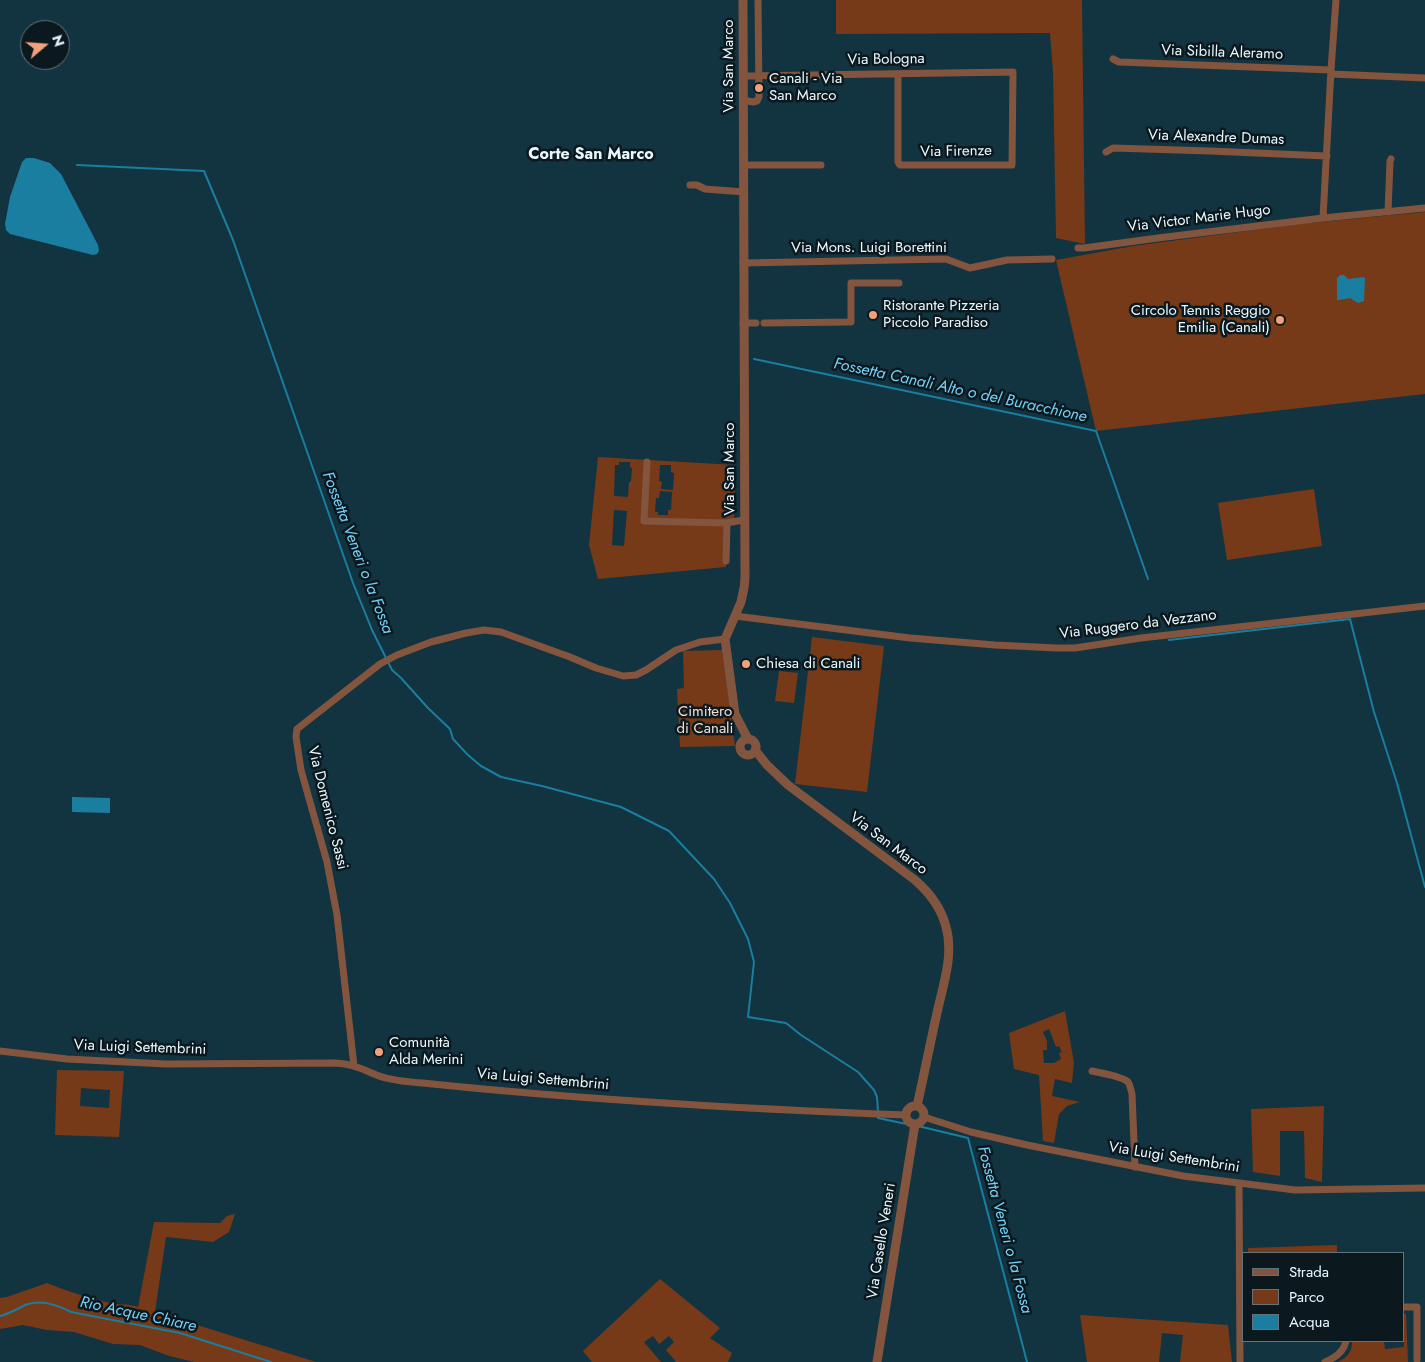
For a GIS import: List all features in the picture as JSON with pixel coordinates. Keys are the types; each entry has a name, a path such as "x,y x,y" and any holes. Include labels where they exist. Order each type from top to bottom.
{"street":[{"name":"Via San Marco","path":"743,0 744,588 726,639 736,728 744,741 754,743 752,752"},
{"path":"743,100 753,102 758,99 758,0"},
{"path":"1323,218 1336,0"},
{"name":"Via Sibilla Aleramo","path":"1113,59 1119,62 1425,78"},
{"name":"Via Bologna","path":"743,76 1013,72"},
{"name":"Via Firenze","path":"898,74 898,162 900,165 1012,165 1013,72"},
{"name":"Via Alexandre Dumas","path":"1106,152 1113,148 1327,156"},
{"path":"1388,212 1390,162 1392,159"},
{"path":"743,165 821,165"},
{"path":"690,185 697,185 705,189 744,192"},
{"name":"Via Victor Marie Hugo","path":"1078,248 1323,218 1425,208"},
{"name":"Via Mons. Luigi Borettini","path":"743,263 946,259 970,268 1007,260 1052,260"},
{"path":"764,323 851,322 851,283 899,283"},
{"path":"743,323 756,323"},
{"path":"647,462 644,521 727,523 744,520"},
{"path":"726,561 727,523"},
{"name":"Via Ruggero da Vezzano","path":"735,616 910,638 995,645 1075,648 1141,638 1425,606"},
{"name":"Via Domenico Sassi","path":"354,1066 337,915 329,870 301,770 296,737 297,729 380,664 430,642 466,633 484,630 500,632 596,668 623,676 636,675 676,650 700,642 726,639"},
{"name":"Via San Marco","path":"744,741 740,748 742,753 752,752 788,785 915,880 927,891 942,914 948,936 948,963 917,1106"},
{"name":"Via Luigi Settembrini","path":"0,1051 67,1059 166,1064 336,1063 354,1066 387,1078 479,1089 647,1103 906,1115"},
{"path":"1092,1071 1122,1078 1130,1086 1132,1094 1135,1167"},
{"path":"917,1106 922,1109 924,1117 915,1126 908,1120 906,1115 909,1108 917,1106"},
{"name":"Via Luigi Settembrini","path":"924,1117 990,1136 1182,1176 1295,1190 1425,1188"},
{"name":"Via Casello Veneri","path":"877,1362 915,1126"},
{"path":"1238,1183 1240,1362"},
{"path":"1405,1306 1416,1307 1417,1360"},
{"path":"1325,1362 1332,1359 1343,1349 1346,1342"}],"green space":[{"path":"836,0 1082,0 1085,244 1056,238 1053,72 1050,33 836,34"},
{"name":"Circolo Tennis Reggio Emilia (Canali)","path":"1425,212 1425,394 1096,431 1056,260 1133,246 1299,224"},
{"path":"598,457 735,465 734,522 727,524 726,567 598,579 589,545","holes":["619,462 630,462 630,467 632,468 628,497 614,496 615,465 619,465","660,465 671,465 671,472 674,473 673,490 661,489 662,482 659,481","660,491 672,492 671,510 668,510 668,515 658,515 658,512 655,512 656,498 659,498","614,510 627,511 624,546 612,545"]},
{"path":"1314,489 1322,546 1227,560 1218,503"},
{"path":"812,637 884,646 867,792 795,784"},
{"name":"Cimitero di Canali","path":"722,650 735,746 680,747 677,689 684,688 683,651"},
{"path":"779,671 798,673 794,703 775,701"},
{"path":"1065,1011 1074,1063 1072,1083 1055,1079 1052,1096 1080,1102 1067,1106 1059,1114 1054,1143 1043,1141 1039,1075 1014,1069 1009,1033","holes":["1049,1029 1056,1047 1059,1046 1062,1052 1059,1053 1061,1059 1054,1063 1044,1063 1043,1050 1047,1050 1047,1041 1043,1032"]},
{"path":"57,1070 124,1071 119,1137 55,1135","holes":["81,1088 110,1090 109,1108 80,1106"]},
{"path":"1324,1106 1322,1182 1305,1178 1304,1131 1280,1131 1280,1176 1253,1172 1251,1109"},
{"path":"235,1214 229,1232 213,1242 166,1237 155,1312 316,1362 194,1362 169,1356 140,1345 113,1344 74,1332 47,1330 23,1325 0,1329 0,1298 47,1283 98,1300 138,1307 154,1222 220,1223 227,1216"},
{"path":"1337,1245 1337,1252 1248,1252 1248,1248"},
{"path":"660,1279 720,1328 710,1338 732,1353 728,1362 676,1362 666,1350 674,1342 669,1336 659,1344 653,1336 644,1342 661,1362 592,1362 583,1351"},
{"path":"1406,1314 1408,1362 1338,1362 1349,1354 1352,1342 1384,1342 1385,1349 1404,1347"},
{"path":"1080,1315 1228,1325 1232,1362 1180,1362 1183,1335 1162,1333 1159,1362 1087,1362"}],"water":[{"path":"26,158 34,158 50,163 61,174 98,245 99,251 97,254 93,255 10,234 6,230 5,224 10,197 22,162"},
{"path":"1340,275 1344,275 1348,279 1365,278 1364,301 1358,303 1350,298 1337,300 1337,278"},
{"path":"72,797 110,798 110,813 72,812"}],"waterway":[{"name":"Fossetta Veneri o la Fossa","path":"77,165 204,171 233,240 353,583 372,630 392,670 450,729 453,739 481,766 501,777 621,807 669,831 714,879 730,903 748,939 754,962 748,1017 786,1023 858,1072 874,1090 877,1097 878,1112"},
{"name":"Fossetta Canali Alto o del Buracchione","path":"754,359 1096,431 1148,579"},
{"name":"Fossetta Canali Alto o del Buracchione","path":"1169,640 1350,619 1374,712 1397,783 1425,887"},
{"name":"Fossetta Veneri o la Fossa","path":"878,1116 878,1118 911,1125"},
{"name":"Fossetta Veneri o la Fossa","path":"918,1126 968,1138 1027,1362"},
{"name":"Rio Acque Chiare","path":"0,1316 31,1303 49,1304 71,1312 180,1333 271,1362"}],"place":[{"name":"Canali - Via San Marco","path":"759,88"},
{"name":"Ristorante Pizzeria Piccolo Paradiso","path":"873,315"},
{"name":"Circolo Tennis Reggio Emilia (Canali)","path":"1280,320"},
{"name":"Chiesa di Canali","path":"746,664"},
{"name":"Comunità Alda Merini","path":"379,1052"}],"district":[{"name":"Corte San Marco","path":"591,155"}]}
